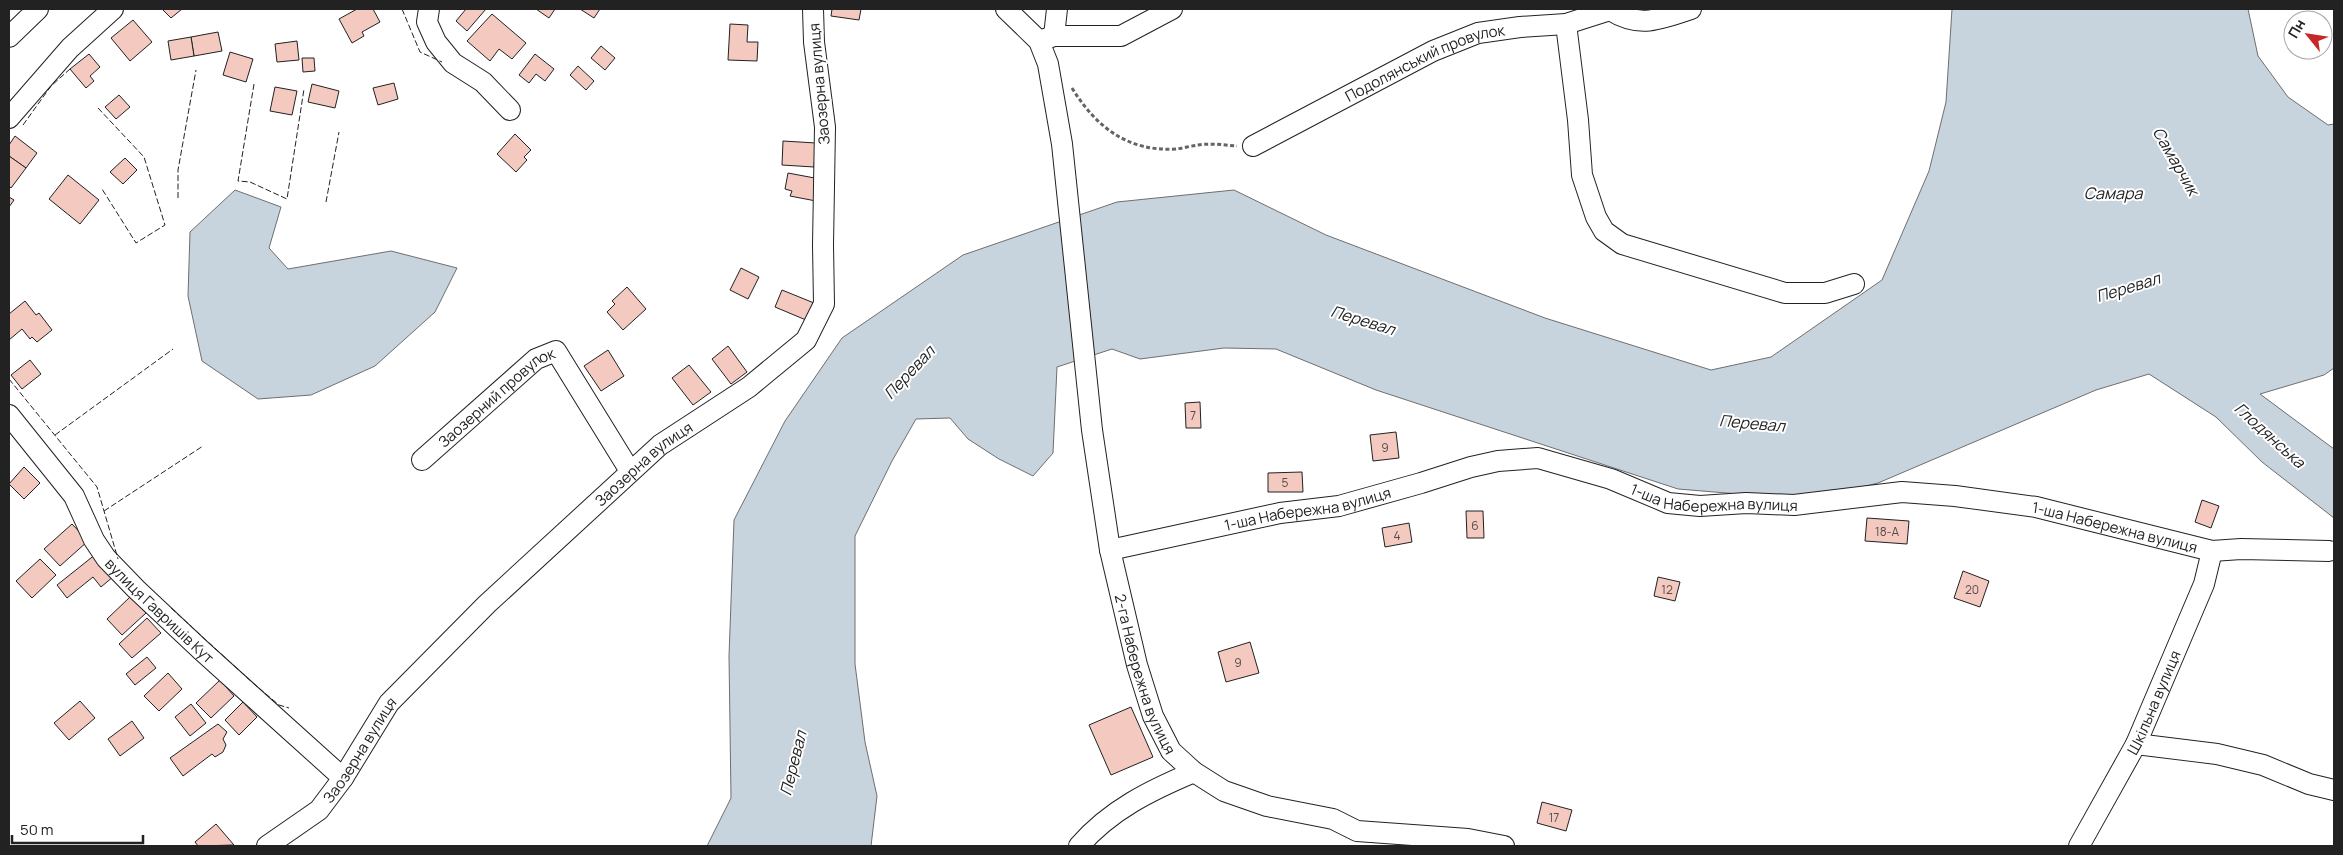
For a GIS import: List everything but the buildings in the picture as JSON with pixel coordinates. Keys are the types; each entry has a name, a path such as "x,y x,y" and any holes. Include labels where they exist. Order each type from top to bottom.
{"street":[{"path":"9,37 38,9"},
{"path":"9,118 70,48 113,9"},
{"path":"429,9 427,22 436,42 453,63 483,82 510,110"},
{"name":"Заозерна вулиця","path":"267,846 319,810 343,778 389,703 487,604 660,446 749,387 806,340 824,304 825,127 814,42 813,9"},
{"path":"1006,9 1047,38 1121,36 1172,9"},
{"path":"1047,38 1057,9"},
{"path":"1610,9 1624,19 1639,21 1662,18 1691,9"},
{"name":"Подолянський провулок","path":"1252,146 1433,51 1478,34 1520,27 1566,24 1610,9"},
{"path":"1566,24 1582,175 1596,217 1604,231 1622,244 1785,293 1826,293 1854,284"},
{"name":"2-га Набережна вулиця","path":"1047,38 1048,64 1062,144 1092,430 1110,550 1137,665 1153,716 1171,751 1194,772 1224,791 1267,806 1334,819 1363,839"},
{"name":"Заозерний провулок","path":"422,460 536,359 556,351 630,472"},
{"name":"вулиця Гавришів Кут","path":"9,415 74,496 94,540 106,558 182,632 343,778"},
{"name":"1-ша Набережна вулиця","path":"1110,550 1280,513 1339,506 1422,484 1471,467 1498,461 1538,458 1611,479 1668,503 1700,506 1746,503 1794,505 1902,492 1955,496 2036,507 2212,551 2241,549 2329,550"},
{"name":"Шкільна вулиця","path":"2079,846 2136,744 2204,584 2212,551"},
{"path":"2136,744 2218,754 2263,765 2309,784 2334,790"},
{"path":"1084,843 1105,819 1150,790 1194,772"},
{"path":"1363,839 1468,838 1504,846"}],"path":[{"path":"1069,84 1085,108 1100,125 1128,141 1147,146 1175,149 1200,144 1252,146"}],"water":[{"name":"Самара","path":"1952,9 2248,9 2258,56 2288,97 2328,125 2334,124 2334,368 2324,375 2260,394 2334,449 2334,518 2262,462 2216,417 2149,374 2096,390 1878,483 1811,500 1678,489 1376,390 1276,349 1224,348 1140,359 1112,349 1057,367 1053,453 1033,476 999,459 968,439 950,418 916,419 892,461 855,536 855,664 865,742 877,796 871,846 707,846 731,798 729,656 734,520 785,421 842,338 963,255 1117,202 1234,190 1326,235 1545,318 1711,370 1771,357 1882,280 1929,171 1946,102"},
{"path":"235,190 281,207 269,248 288,269 391,251 457,268 435,312 375,366 311,395 258,399 202,361 188,296 190,232"}],"fence":[{"path":"402,9 420,52 442,62"},
{"path":"23,125 51,86 70,69"},
{"path":"178,198 178,170 196,70"},
{"path":"254,84 238,181 250,182 287,199 304,89"},
{"path":"98,108 144,157 165,225 136,243 102,189"},
{"path":"326,202 339,132"},
{"path":"55,435 173,349"},
{"path":"9,379 97,487 118,559"},
{"path":"104,511 203,446"},
{"path":"171,608 254,684 279,705 289,708"}],"water label":[{"name":"Самарчик","path":"2176,161"},
{"name":"Перевал","path":"2128,287"},
{"name":"Перевал","path":"1363,320"},
{"name":"Перевал","path":"909,372"},
{"name":"Перевал","path":"1752,423"},
{"name":"Глодянська","path":"2270,435"},
{"name":"Перевал","path":"793,763"}]}
